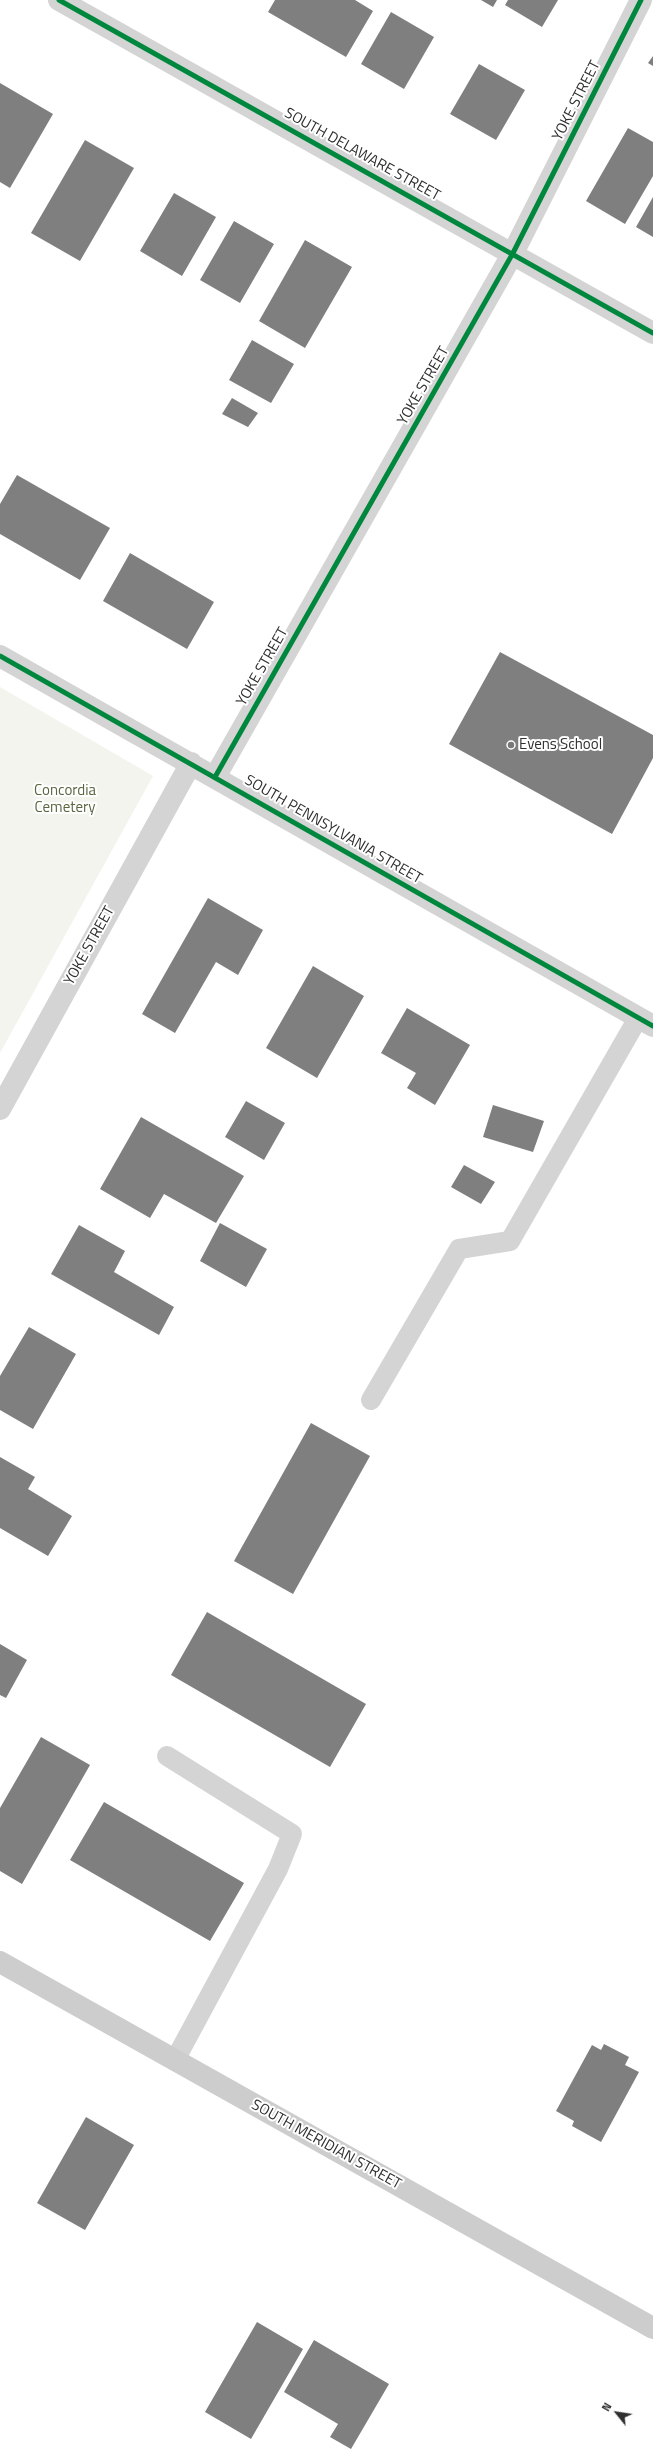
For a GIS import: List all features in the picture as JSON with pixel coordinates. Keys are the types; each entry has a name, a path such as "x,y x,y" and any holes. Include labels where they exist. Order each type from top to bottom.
{"main road":[{"name":"SOUTH MERIDIAN STREET","path":"0,1962 653,2328"}],"street":[{"name":"SOUTH DELAWARE STREET","path":"59,0 513,253 653,333"},
{"name":"YOKE STREET","path":"215,777 513,253 641,0"},
{"name":"SOUTH PENNSYLVANIA STREET","path":"0,656 646,1022"},
{"name":"YOKE STREET","path":"0,1109 191,763"}],"lane":[{"path":"371,1400 459,1249 510,1241 646,1022"},
{"path":"167,1756 292,1834 278,1869 176,2060"}],"green space":[{"name":"Concordia Cemetery","path":"0,687 153,776 0,1053"}],"building":[{"path":"275,0 355,0 373,11 346,57 268,12"},
{"path":"481,0 497,0 493,7"},
{"path":"508,0 558,0 542,27 505,5"},
{"path":"391,12 434,37 404,89 361,64"},
{"path":"653,56 653,66 648,63"},
{"path":"479,64 525,90 496,140 450,114"},
{"path":"0,83 53,114 10,188 0,182"},
{"path":"628,128 653,142 653,176 625,224 586,201"},
{"path":"85,140 134,168 80,261 31,233"},
{"path":"174,193 216,217 182,276 140,251"},
{"path":"653,197 653,237 636,227"},
{"path":"234,221 274,244 240,303 200,280"},
{"path":"305,240 352,267 305,348 259,321"},
{"path":"252,340 294,364 271,403 229,380"},
{"path":"232,398 258,413 248,427 222,414"},
{"path":"17,475 110,528 80,580 0,534 0,504"},
{"path":"130,553 214,602 187,649 103,601"},
{"path":"500,652 653,735 653,758 612,834 449,744"},
{"path":"208,898 263,930 238,975 216,962 175,1033 142,1014"},
{"path":"313,966 364,996 317,1078 266,1048"},
{"path":"407,1008 470,1045 435,1105 407,1088 416,1073 381,1053"},
{"path":"246,1101 285,1123 264,1160 225,1137"},
{"path":"493,1105 544,1121 533,1152 483,1137"},
{"path":"141,1117 244,1176 216,1223 164,1194 150,1218 100,1189"},
{"path":"464,1165 495,1182 481,1204 451,1187"},
{"path":"220,1223 267,1249 246,1287 200,1261"},
{"path":"79,1225 125,1251 114,1272 174,1307 159,1335 51,1274"},
{"path":"29,1327 76,1354 33,1429 0,1410 0,1376"},
{"path":"311,1423 370,1456 293,1594 234,1561"},
{"path":"0,1457 35,1477 28,1489 72,1516 48,1556 0,1528"},
{"path":"207,1612 366,1704 330,1767 171,1675"},
{"path":"0,1644 27,1660 6,1698 0,1695"},
{"path":"41,1737 90,1765 22,1884 0,1871 0,1808"},
{"path":"104,1802 244,1883 210,1941 70,1860"},
{"path":"604,2044 629,2057 625,2065 639,2072 601,2142 572,2126 574,2121 556,2111 592,2045 601,2050"},
{"path":"86,2117 134,2145 85,2230 37,2203"},
{"path":"257,2322 303,2349 251,2439 205,2412"},
{"path":"314,2340 389,2384 351,2449 330,2437 338,2424 284,2392"}],"cycle path":[{"path":"59,0 653,333"},
{"path":"215,777 513,253 641,0"},
{"path":"0,656 653,1026"}],"place":[{"name":"Evens School","path":"511,745"}]}
